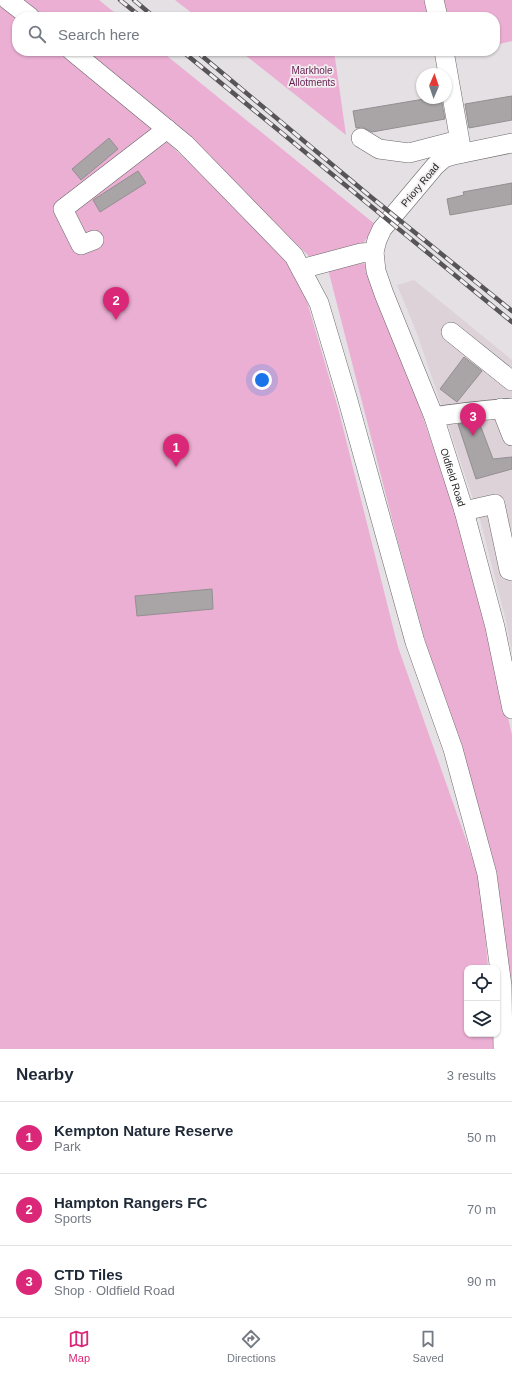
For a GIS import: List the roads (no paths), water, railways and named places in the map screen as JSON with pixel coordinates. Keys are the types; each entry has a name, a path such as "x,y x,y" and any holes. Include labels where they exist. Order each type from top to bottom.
{"street":[{"path":"8,0 24,12"},
{"path":"434,0 437,12"},
{"path":"78,56 185,144 294,256 319,303 347,397 415,642 453,749 485,867 502,986 503,1049"},
{"path":"361,138 378,149 409,153 461,146 445,56"},
{"path":"94,240 82,245 63,209 167,129"},
{"name":"Priory Road","path":"374,252 382,229 435,166 444,158 461,146 512,143"},
{"path":"301,269 361,253 374,252"},
{"name":"Oldfield Road","path":"374,252 376,271 434,417 464,511 495,627 512,709"},
{"path":"451,332 512,381"},
{"path":"434,417 452,413 506,408 512,436"},
{"path":"464,511 495,504 509,570 512,571"}],"railway":[{"path":"120,0 135,12"},
{"path":"134,0 148,12"},
{"path":"188,56 512,322"},
{"path":"202,56 371,197 512,311"}],"place":[{"name":"Hampton Rangers FC","path":"116,320"},
{"name":"CTD Tiles","path":"473,436"},
{"name":"Kempton Nature Reserve","path":"176,467"}],"park label":[{"name":"Markhole Allotments","path":"312,76"}]}
